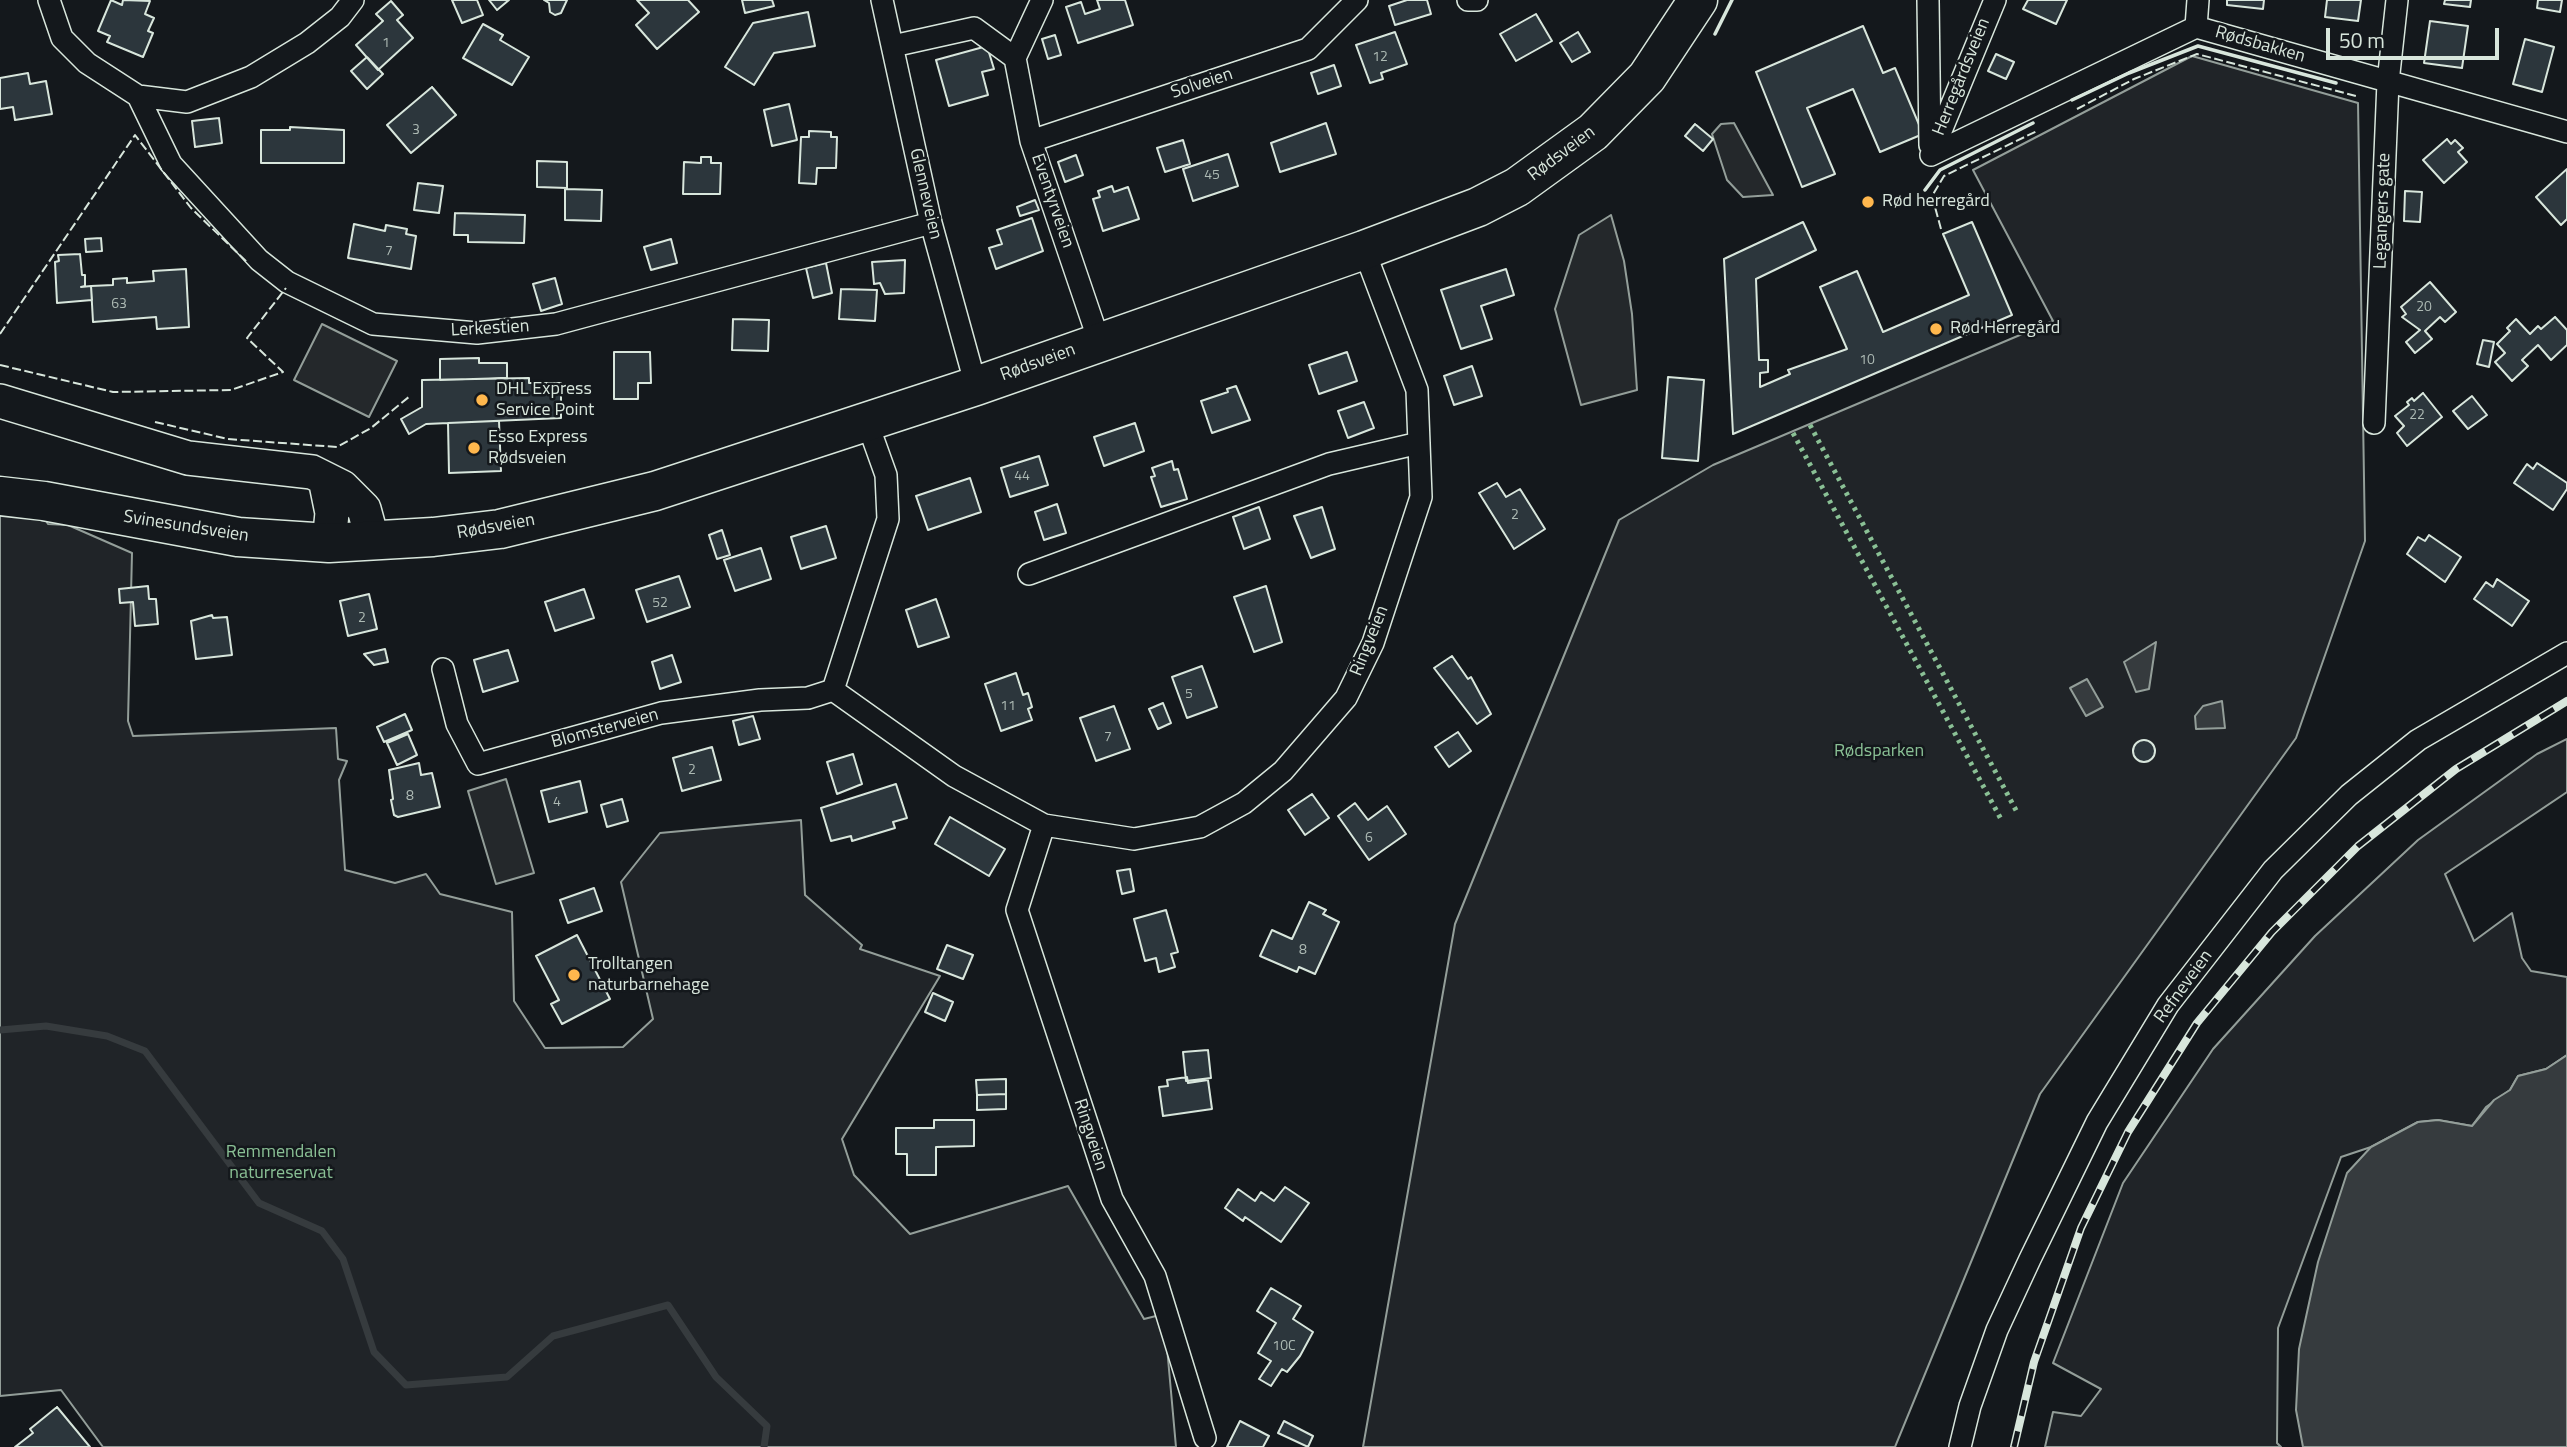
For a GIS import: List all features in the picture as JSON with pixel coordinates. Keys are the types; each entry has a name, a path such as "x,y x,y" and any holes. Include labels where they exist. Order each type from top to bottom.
{"highway":[{"name":"Rødsveien","path":"373,542 500,529 609,504 976,386 1364,250 1478,207 1517,187 1593,132 1638,87 1698,0"},
{"name":"Svinesundsveien","path":"0,496 44,501 238,537 329,543 373,542"}],"main road":[{"path":"0,401 188,458 312,472 342,487 364,509 373,542"},
{"path":"325,480 332,513 329,543"}],"street":[{"path":"49,0 54,21 75,54 138,96 187,102 251,77 307,43 340,17 353,0"},
{"name":"Glenneveien","path":"882,0 931,223 976,386"},
{"path":"893,46 974,29 1015,58 1042,0"},
{"name":"Solveien","path":"1031,141 1308,49 1357,0"},
{"path":"1468,0 1476,0"},
{"path":"1928,0 1931,155"},
{"name":"Herregårdsveien","path":"1931,155 1995,0"},
{"path":"2196,27 2198,0"},
{"name":"Legangers gate","path":"2374,422 2388,82 2397,0"},
{"name":"Rødsbakken","path":"1931,155 2196,27 2567,132"},
{"name":"Eventyrveien","path":"1015,58 1031,141 1099,341"},
{"name":"Lerkestien","path":"138,96 172,164 259,260 287,282 373,324 477,333 556,324 931,223"},
{"name":"Ringveien","path":"833,690 954,776 1044,825 1134,839 1200,827 1244,803 1283,771 1346,698 1373,643 1421,497 1417,390 1364,250"},
{"path":"833,690 888,519 886,475 867,422"},
{"path":"1029,574 1329,464 1419,443"},
{"name":"Refneveien","path":"1960,1447 1970,1406 1997,1330 2029,1259 2097,1122 2168,1005 2273,870 2349,795 2417,740 2567,653"},
{"name":"Blomsterveien","path":"443,669 457,724 478,764 661,713 760,700 808,698 833,690"},
{"name":"Ringveien","path":"1044,825 1017,910 1112,1199 1155,1276 1205,1438"}],"green space":[{"name":"Rødsparken","path":"2192,56 2358,103 2365,541 2296,738 2040,1094 1895,1447 1363,1447 1455,924 1619,520 1713,465 2053,321 1973,170"},
{"name":"Remmendalen naturreservat","path":"0,514 45,519 48,524 68,525 132,553 128,721 133,736 336,728 338,759 347,761 339,780 345,870 395,883 426,874 440,894 512,912 514,1001 545,1048 623,1047 653,1019 621,882 660,833 801,820 805,895 862,945 860,949 940,976 842,1139 854,1175 910,1234 1068,1186 1144,1319 1164,1314 1176,1447 103,1447 61,1390 0,1396"},
{"path":"2567,739 2567,792 2445,874 2474,941 2512,913 2522,958 2531,971 2567,977 2567,1055 2546,1069 2518,1076 2510,1090 2486,1107 2472,1126 2438,1120 2418,1122 2371,1147 2341,1157 2278,1328 2277,1443 2281,1447 2045,1447 2053,1412 2081,1416 2101,1389 2053,1363 2123,1183 2213,1049 2315,936 2418,840 2537,754"}],"shaded area":[{"path":"1734,123 1773,195 1743,197 1727,180 1712,134 1721,124"},
{"path":"1611,215 1624,261 1632,314 1637,390 1581,405 1555,309 1579,235"},
{"path":"322,324 397,361 369,417 294,380"},
{"path":"2156,642 2149,689 2136,692 2124,662"},
{"path":"2087,679 2103,707 2086,716 2070,688"},
{"path":"2222,701 2225,728 2196,729 2195,716 2203,706"},
{"path":"506,779 534,873 496,884 468,791"},
{"path":"2567,1055 2567,1447 2303,1447 2296,1410 2299,1349 2318,1262 2347,1173 2371,1147 2418,1122 2438,1120 2472,1126 2494,1100 2510,1090 2518,1076 2546,1069"}],"building":[{"path":"111,0 122,5 123,0 150,1 145,14 154,18 148,31 153,33 143,57 107,42 110,36 98,31"},
{"path":"452,0 477,0 483,15 462,23"},
{"path":"489,0 509,0 497,10"},
{"path":"544,0 567,0 561,13 555,15 550,12 549,3"},
{"path":"637,0 688,0 699,12 657,49 636,25 649,13"},
{"path":"742,0 772,0 774,6 745,13"},
{"path":"1097,0 1125,0 1133,25 1078,43 1066,7 1081,2 1085,14 1100,9"},
{"path":"1407,0 1427,0 1431,14 1395,25 1389,6"},
{"path":"2028,0 2067,0 2056,24 2023,9"},
{"path":"2227,0 2264,0 2263,9 2227,5"},
{"path":"2327,0 2361,0 2358,21 2325,17"},
{"path":"2445,0 2471,0 2470,7 2444,4"},
{"path":"2538,0 2562,0 2560,12 2537,8"},
{"path":"391,1 403,15 397,20 413,38 378,70 356,45 383,21 376,14"},
{"path":"808,12 815,46 774,53 754,85 725,67 753,23"},
{"path":"1536,14 1552,41 1516,61 1500,34"},
{"path":"2430,21 2468,26 2462,68 2424,63"},
{"path":"483,24 503,35 500,40 529,57 512,85 463,58"},
{"path":"1863,26 1883,73 1895,68 1923,134 1880,152 1853,89 1807,108 1835,174 1802,187 1756,72"},
{"path":"1395,32 1407,64 1381,73 1383,79 1370,83 1356,45"},
{"path":"1578,32 1590,52 1572,62 1560,43"},
{"path":"1055,35 1061,55 1048,59 1042,39"},
{"path":"2525,39 2554,47 2542,92 2513,84"},
{"path":"987,46 994,69 982,72 988,95 949,106 936,60"},
{"path":"1996,54 2014,62 2006,79 1988,71"},
{"path":"367,57 383,74 367,89 351,71"},
{"path":"1334,65 1341,86 1318,94 1311,73"},
{"path":"28,73 30,84 46,81 52,114 15,120 13,107 0,109 0,78"},
{"path":"432,87 456,115 411,153 387,125"},
{"path":"789,104 797,140 772,146 764,110"},
{"path":"219,118 222,143 195,147 192,121"},
{"path":"1326,123 1336,154 1280,172 1271,143"},
{"path":"1695,124 1713,139 1703,151 1685,136"},
{"path":"290,127 344,130 344,163 261,163 261,130 290,130"},
{"path":"809,131 831,132 831,137 837,137 836,168 817,168 816,184 799,183 801,137 809,137"},
{"path":"2447,139 2451,144 2455,140 2463,148 2458,152 2467,162 2444,183 2423,160"},
{"path":"1183,140 1190,164 1165,172 1157,148"},
{"path":"1228,154 1238,186 1193,201 1183,169"},
{"path":"1076,155 1083,175 1065,182 1058,162"},
{"path":"701,157 711,157 711,163 721,163 720,194 683,194 684,162 701,163"},
{"path":"537,161 567,162 567,188 537,187"},
{"path":"2567,169 2567,219 2561,225 2536,197"},
{"path":"418,183 443,186 439,213 414,210"},
{"path":"1112,186 1114,192 1128,187 1139,219 1103,231 1093,199 1100,197 1098,191"},
{"path":"565,189 602,190 601,221 565,220"},
{"path":"2405,191 2422,192 2420,222 2404,221"},
{"path":"1035,200 1039,210 1020,216 1017,207"},
{"path":"455,213 525,215 524,243 468,242 468,235 454,235"},
{"path":"1032,218 1043,251 996,269 989,248 1002,244 997,230"},
{"name":"Rød Herregård","path":"1803,222 1816,250 1756,279 1759,360 1768,360 1768,372 1760,373 1760,387 1790,374 1788,370 1847,349 1820,287 1857,271 1883,332 1969,295 1943,234 1972,222 2012,315 1733,434 1724,259"},
{"path":"354,224 385,231 386,225 407,229 406,234 416,236 411,269 348,258"},
{"path":"101,238 102,251 86,252 85,239"},
{"path":"671,239 677,263 651,270 644,247"},
{"path":"80,254 82,275 85,275 85,286 81,287 91,286 92,300 57,303 55,262 59,261 58,255"},
{"path":"905,260 904,293 885,294 880,283 874,284 872,262"},
{"path":"826,263 832,293 813,298 806,268"},
{"path":"186,269 189,327 157,329 156,317 93,322 91,286 113,285 113,279 127,278 127,283 154,281 153,271"},
{"path":"1506,269 1514,295 1481,306 1492,339 1461,349 1441,290"},
{"path":"555,278 562,304 541,311 533,284"},
{"path":"2430,282 2456,312 2445,322 2440,317 2425,331 2432,339 2415,353 2406,342 2420,330 2402,317 2406,314 2401,307"},
{"path":"841,289 877,290 875,321 839,319"},
{"path":"2555,317 2567,330 2567,345 2551,360 2538,345 2522,360 2528,366 2512,381 2495,362 2505,353 2497,344 2510,331 2507,328 2516,319 2530,334 2538,326 2541,329"},
{"path":"733,319 769,320 768,351 732,350"},
{"path":"2483,340 2494,342 2489,367 2477,364"},
{"path":"614,352 650,352 651,383 638,383 638,399 614,399"},
{"path":"1347,352 1357,381 1319,394 1309,365"},
{"path":"479,358 479,363 507,363 507,378 440,380 440,359"},
{"path":"1472,366 1482,396 1454,405 1444,376"},
{"path":"1668,377 1704,380 1698,461 1662,458"},
{"path":"529,378 529,383 561,383 561,418 426,424 409,434 401,419 422,407 422,380"},
{"path":"1236,386 1250,420 1212,433 1201,401 1228,392 1227,389"},
{"path":"2423,393 2442,417 2407,446 2397,433 2404,426 2395,416 2409,405 2407,402 2412,398 2414,401"},
{"path":"2472,396 2487,415 2468,429 2453,411"},
{"path":"1364,402 1374,428 1348,438 1338,411"},
{"path":"499,421 501,471 449,473 448,423"},
{"path":"1135,423 1144,451 1104,466 1094,437"},
{"path":"1039,456 1048,485 1010,497 1001,468"},
{"path":"1172,461 1174,470 1178,469 1187,499 1161,507 1151,477 1155,476 1152,468"},
{"path":"2537,463 2567,483 2567,489 2553,510 2514,483 2527,464 2533,469"},
{"path":"970,478 981,512 928,530 916,496"},
{"path":"1497,483 1506,497 1520,489 1545,529 1514,549 1479,493"},
{"path":"1057,504 1066,533 1044,540 1035,512"},
{"path":"1259,507 1270,539 1244,549 1233,517"},
{"path":"1322,507 1335,549 1311,558 1294,516"},
{"path":"826,526 836,558 801,569 791,537"},
{"path":"722,530 730,555 717,559 709,535"},
{"path":"2429,535 2461,557 2445,582 2407,554 2418,537 2425,541"},
{"path":"761,548 771,579 735,591 724,560"},
{"path":"679,576 690,607 647,622 636,590"},
{"path":"2497,579 2529,601 2512,626 2474,599 2486,582 2493,587"},
{"path":"148,586 149,599 156,599 158,624 135,626 133,602 120,603 119,589"},
{"path":"1266,586 1282,642 1254,652 1234,597"},
{"path":"584,589 594,618 555,631 545,602"},
{"path":"369,594 377,629 348,636 340,601"},
{"path":"936,599 949,637 918,647 906,610"},
{"path":"212,615 213,618 227,617 232,655 196,659 191,621"},
{"path":"385,649 388,662 374,665 364,654"},
{"path":"508,650 518,681 483,692 474,660"},
{"path":"672,655 681,682 660,689 652,662"},
{"path":"1452,656 1468,679 1471,677 1491,714 1477,724 1434,668"},
{"path":"1202,666 1217,707 1187,718 1172,677"},
{"path":"1016,673 1023,695 1028,693 1032,707 1028,709 1032,720 1001,731 985,684"},
{"path":"1163,703 1171,723 1158,729 1149,709"},
{"path":"1114,706 1130,749 1096,761 1080,718"},
{"path":"405,714 412,730 384,742 377,727"},
{"path":"753,716 760,739 739,745 733,721"},
{"path":"1458,732 1471,751 1449,767 1435,747"},
{"path":"408,734 417,755 397,765 387,743"},
{"path":"2144,740 2152,743 2155,751 2152,759 2144,762 2136,759 2133,751 2136,743"},
{"path":"712,747 721,780 682,791 673,758"},
{"path":"853,754 862,784 837,794 827,762"},
{"path":"419,763 421,775 432,773 440,807 398,817 394,815 391,800 389,770"},
{"path":"580,781 587,812 549,822 541,791"},
{"path":"896,784 907,818 893,822 895,828 852,841 851,836 831,841 821,808"},
{"path":"1312,794 1329,818 1305,835 1288,810"},
{"path":"622,799 628,821 607,827 601,805"},
{"path":"1355,803 1368,820 1387,806 1406,834 1369,860 1338,816"},
{"path":"950,817 1005,849 989,876 935,844"},
{"path":"1130,869 1134,891 1122,894 1117,871"},
{"path":"594,888 602,911 568,923 560,900"},
{"path":"1309,902 1326,910 1323,914 1339,922 1315,974 1299,967 1297,972 1260,956 1272,930 1292,939"},
{"path":"1166,910 1178,952 1171,954 1175,967 1159,972 1156,958 1145,961 1134,919"},
{"path":"577,935 610,999 562,1024 551,1004 559,1000 536,956"},
{"path":"947,945 973,955 963,979 937,969"},
{"path":"933,993 953,1002 945,1021 925,1012"},
{"path":"1208,1050 1211,1078 1186,1081 1183,1052"},
{"path":"1187,1077 1188,1083 1208,1080 1212,1109 1163,1116 1159,1087 1168,1086 1167,1080"},
{"path":"1006,1079 1006,1094 977,1095 976,1080"},
{"path":"1006,1094 1006,1109 977,1110 977,1095"},
{"path":"934,1120 974,1120 974,1146 936,1147 936,1175 907,1175 907,1154 896,1154 896,1128 934,1128"},
{"path":"1285,1187 1309,1203 1281,1242 1245,1217 1243,1221 1225,1208 1238,1189 1255,1201 1261,1192 1274,1201"},
{"path":"1271,1288 1301,1306 1293,1319 1313,1332 1300,1356 1287,1372 1282,1369 1271,1386 1259,1379 1271,1361 1258,1353 1276,1323 1257,1311"},
{"path":"57,1407 90,1447 15,1447 33,1433 30,1429"},
{"path":"1240,1421 1269,1436 1263,1447 1227,1447"},
{"path":"1284,1421 1313,1436 1308,1447 1278,1433"}],"waterway":[{"path":"0,1030 46,1026 107,1036 145,1051 259,1203 322,1231 343,1259 374,1352 406,1385 507,1377 553,1336 668,1305 716,1377 767,1426 764,1447"}],"railway":[{"path":"2014,1447 2034,1362 2081,1228 2128,1132 2197,1023 2272,932 2358,846 2456,769 2567,701"}],"hedge":[{"path":"1810,425 2018,814"},
{"path":"1793,433 2002,821"}],"fence":[{"path":"2077,109 2134,79 2197,54 2356,96"},
{"path":"1941,229 1932,196 1944,176 2037,131"},
{"path":"0,334 135,135 191,208 248,263"},
{"path":"0,365 113,392 231,390 283,372 247,338 286,288"},
{"path":"155,422 228,439 337,447 371,428 410,396"}],"wall":[{"path":"1715,34 1732,0"},
{"path":"2072,100 2129,73 2198,46 2336,83"},
{"path":"1925,190 1940,170 2033,123"}],"place":[{"name":"Rød herregård","path":"1868,202"},
{"name":"Rød Herregård","path":"1936,329"},
{"name":"DHL Express Service Point","path":"482,400"},
{"name":"Esso Express Rødsveien","path":"474,448"},
{"name":"Trolltangen naturbarnehage","path":"574,975"}]}
